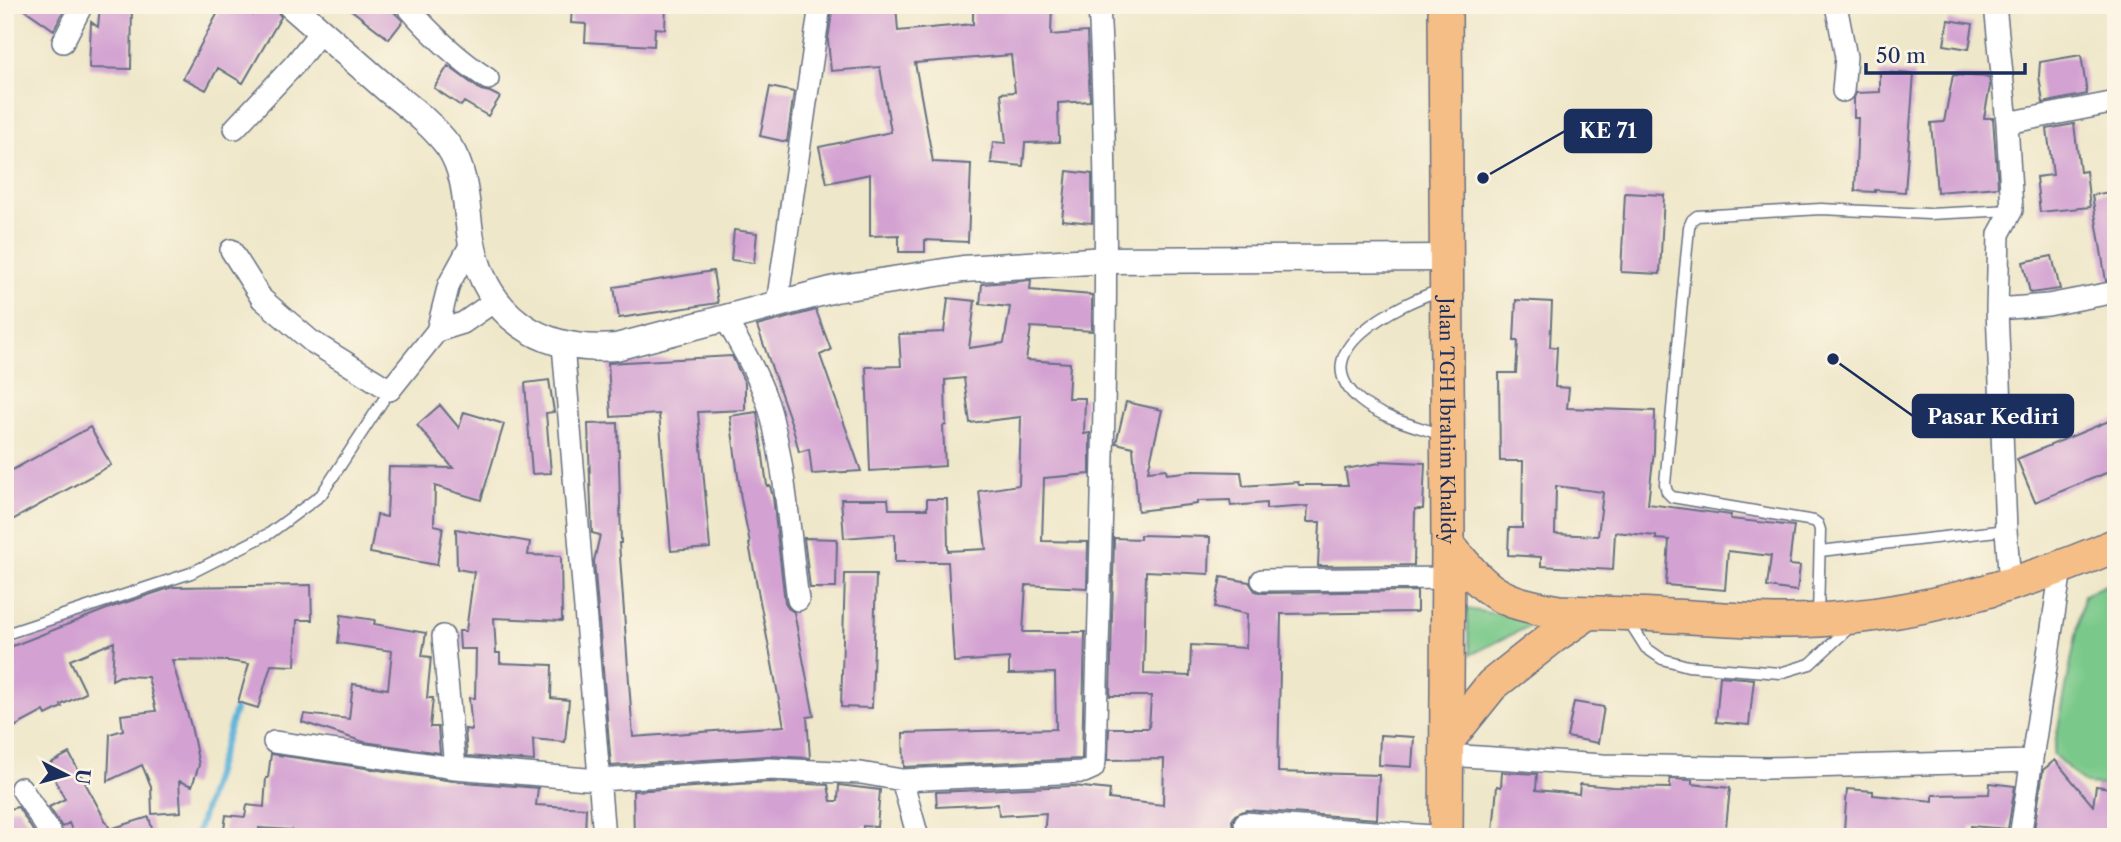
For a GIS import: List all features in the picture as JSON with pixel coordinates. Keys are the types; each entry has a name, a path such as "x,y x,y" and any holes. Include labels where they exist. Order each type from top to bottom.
{"main road":[{"name":"Jalan TGH Ibrahim Khalidy","path":"1445,5 1448,545 1446,837"},
{"path":"1448,545 1486,588 1505,600 1559,612 1753,620 1818,620 1863,616 1973,596 2062,569 2116,545"},
{"path":"1447,748 1466,715 1492,685 1588,613"}],"street":[{"path":"63,42 82,5"},
{"path":"291,5 430,125 450,149 460,171 479,271 501,306 530,331 563,345 589,349 617,347 835,289 963,269 1106,260 1446,273"},
{"path":"405,5 459,60 488,79"},
{"path":"777,304 820,5"},
{"path":"274,742 455,768 598,780 769,769 861,774 902,780 1084,772 1093,768 1106,260 1099,5"},
{"path":"1836,5 1846,57 1843,91"},
{"path":"1995,5 2007,123 2012,210 1999,234 1997,309 2006,530 2011,585"},
{"path":"235,128 295,64 321,31"},
{"path":"2007,123 2116,102"},
{"path":"231,250 262,299 312,341 390,390 437,331 449,284 472,243"},
{"path":"1997,309 2048,305 2116,292"},
{"path":"437,331 501,306"},
{"path":"725,318 749,360 771,413 798,600"},
{"path":"563,345 604,837"},
{"path":"2020,837 2062,569"},
{"path":"1262,580 1448,578"},
{"path":"443,636 455,768"},
{"path":"1447,748 1603,765 1767,768 2032,761"},
{"path":"902,780 918,837"},
{"path":"21,788 53,837"},
{"path":"1245,823 1446,837"}],"lane":[{"path":"1818,620 1818,524 1814,521 1672,497 1667,492 1665,484 1668,443 1689,227 1692,220 1697,216 1821,209 1929,214 2012,210"},
{"path":"1446,273 1413,299 1364,329 1345,351 1341,365 1346,386 1359,400 1374,410 1447,437"},
{"path":"6,635 191,572 270,533 321,495 390,390"},
{"path":"1820,551 2006,530"},
{"path":"1625,614 1646,648 1662,659 1688,666 1780,673 1810,664 1863,616"}],"green space":[{"path":"2116,580 2116,786 2085,784 2053,754 2084,595"},
{"path":"1466,609 1540,621 1470,655"}],"building":[{"path":"18,5 67,5 54,30"},
{"path":"100,5 132,5 131,69 89,68 91,22 98,27"},
{"path":"222,5 235,5 253,15 258,5 269,5 276,9 281,17 243,83 218,68 206,90 183,78"},
{"path":"345,5 387,5 403,21 389,39"},
{"path":"572,5 666,5 665,29 655,28 654,46 585,42 586,24 571,23"},
{"path":"833,5 896,5 898,31 973,24 973,5 1052,5 1051,35 1087,32 1090,101 1058,103 1059,142 1025,143 1023,166 991,163 993,142 1006,143 1001,93 1015,92 1011,55 915,63 933,162 971,164 968,242 925,240 925,252 899,252 899,235 870,236 870,174 827,183 819,147 891,132 880,67 831,71 828,40"},
{"path":"1948,20 1973,24 1969,49 1944,45"},
{"path":"2081,55 2087,94 2043,103 2040,62"},
{"path":"448,66 481,90 500,97 488,116 464,102 461,106 434,88"},
{"path":"1880,72 1914,74 1905,192 1855,191 1858,118 1854,118 1854,98 1856,93 1880,92"},
{"path":"1953,75 1989,77 1984,118 1993,118 1998,187 1937,192 1931,123 1944,122"},
{"path":"770,87 794,92 787,142 760,136"},
{"path":"2074,124 2080,172 2086,171 2090,207 2040,212 2036,177 2053,175 2047,129"},
{"path":"1067,171 1092,174 1092,223 1062,220"},
{"path":"2116,191 2116,279 2106,281 2092,195"},
{"path":"1625,193 1664,195 1660,274 1621,272"},
{"path":"734,230 757,233 754,263 731,260"},
{"path":"2052,256 2060,289 2030,293 2023,262"},
{"path":"713,271 718,303 619,318 614,287"},
{"path":"1031,280 1030,290 1092,295 1092,331 1031,327 1026,360 1070,363 1068,398 1085,398 1084,434 1090,433 1090,474 1044,478 1042,541 1088,542 1087,588 1026,585 1023,632 1085,632 1082,759 904,767 903,733 1056,729 1055,673 1009,674 1009,658 954,662 948,562 895,562 895,534 844,538 841,499 888,499 889,509 927,509 927,499 947,499 948,551 986,549 979,491 1019,485 1021,417 970,423 964,378 945,380 945,466 870,471 866,367 901,366 899,334 944,332 948,298 975,301 969,348 1004,343 1010,307 980,304 982,284"},
{"path":"1516,300 1552,302 1550,347 1557,347 1555,387 1569,388 1567,408 1655,411 1648,504 1731,515 1730,519 1794,526 1789,565 1800,566 1797,591 1767,587 1771,556 1728,551 1725,590 1666,585 1669,540 1656,539 1656,536 1615,532 1613,570 1541,566 1541,557 1508,555 1509,528 1522,528 1523,461 1500,461 1499,373 1516,373 1518,341 1514,341","holes":["1556,486 1603,492 1598,536 1555,534"]},
{"path":"816,310 831,350 820,355 861,471 812,474 809,449 799,452 757,326"},
{"path":"732,356 745,383 745,410 698,412 710,548 671,551 659,414 611,417 608,363"},
{"path":"549,380 554,412 546,413 551,473 532,474 525,383"},
{"path":"1126,402 1162,410 1148,471 1166,469 1167,474 1193,471 1241,472 1243,486 1298,482 1299,485 1348,485 1345,469 1380,461 1425,463 1423,509 1415,509 1414,565 1318,566 1320,522 1307,522 1308,506 1266,509 1266,503 1231,506 1230,500 1197,501 1197,504 1138,511 1133,447 1116,443"},
{"path":"440,405 459,428 464,412 504,424 481,500 435,486 434,525 443,527 437,565 370,553 377,515 387,517 389,467 453,468 417,425"},
{"path":"757,412 767,486 770,486 773,497 785,602 794,612 814,716 807,717 810,758 768,756 611,766 594,561 600,535 592,533 588,424 618,423 619,543 633,737 784,726 741,499 730,416"},
{"path":"2116,418 2116,469 2035,502 2017,459"},
{"path":"90,427 111,465 5,524 5,474"},
{"path":"456,529 530,542 528,555 561,556 562,621 494,618 496,653 500,653 500,663 552,665 551,698 569,700 565,742 533,739 534,761 467,756 465,729 472,730 469,698 475,698 476,649 460,649 459,631 466,631 474,572 457,569"},
{"path":"1140,535 1210,537 1209,574 1146,571 1144,674 1190,676 1191,645 1246,648 1247,614 1215,607 1221,577 1249,582 1255,591 1262,593 1417,591 1417,612 1281,614 1278,772 1379,775 1377,819 1246,810 1235,815 1233,828 1238,834 1254,837 1044,837 1046,813 999,816 998,804 937,807 936,792 1074,786 1110,790 1109,799 1163,805 1164,759 1108,760 1109,728 1149,728 1151,696 1110,696 1114,538 1140,539"},
{"path":"804,538 837,539 836,588 810,588"},
{"path":"845,574 876,574 872,708 841,707"},
{"path":"311,585 312,620 297,620 295,666 271,665 258,708 238,702 249,664 172,660 199,765 192,786 179,781 181,812 152,814 151,786 142,765 108,781 110,734 123,730 121,715 156,711 148,677 120,676 112,680 114,642 70,660 86,693 46,715 44,711 5,732 5,649 112,607 173,587"},
{"path":"341,615 375,620 374,624 426,633 422,656 431,657 427,698 433,698 430,727 438,727 440,753 364,742 302,722 304,714 349,719 353,684 388,689 392,651 338,643"},
{"path":"1720,676 1754,679 1749,725 1716,722"},
{"path":"1574,702 1604,707 1598,743 1567,737"},
{"path":"1380,735 1414,737 1412,767 1379,765"},
{"path":"69,753 110,829 107,830 149,817 154,837 100,837 99,834 93,837 75,837 69,823 62,827 49,807 65,799 47,765"},
{"path":"271,754 453,781 538,788 536,805 586,808 585,837 291,837 291,830 259,828 258,837 223,837 226,815 245,817 247,805 264,807"},
{"path":"2055,760 2093,806 2096,786 2116,789 2116,837 2033,837 2043,770"},
{"path":"1502,772 1537,774 1536,790 1579,794 1580,784 1670,788 1670,779 1692,780 1692,784 1730,788 1725,837 1532,837 1493,833 1497,786 1501,787"},
{"path":"769,782 828,785 831,801 838,801 839,785 880,790 877,827 863,826 862,837 634,837 633,791"},
{"path":"1990,783 2015,786 2008,829 1971,826 1971,836 1956,837 1910,837 1844,830 1847,789 1873,791 1873,795 1933,801 1933,795 1989,794"},
{"path":"18,807 37,837 9,837 5,810"}],"waterway":[{"path":"196,837 235,710"}],"place":[{"name":"KE 71","path":"1483,178"},
{"name":"Pasar Kediri","path":"1833,359"}]}
